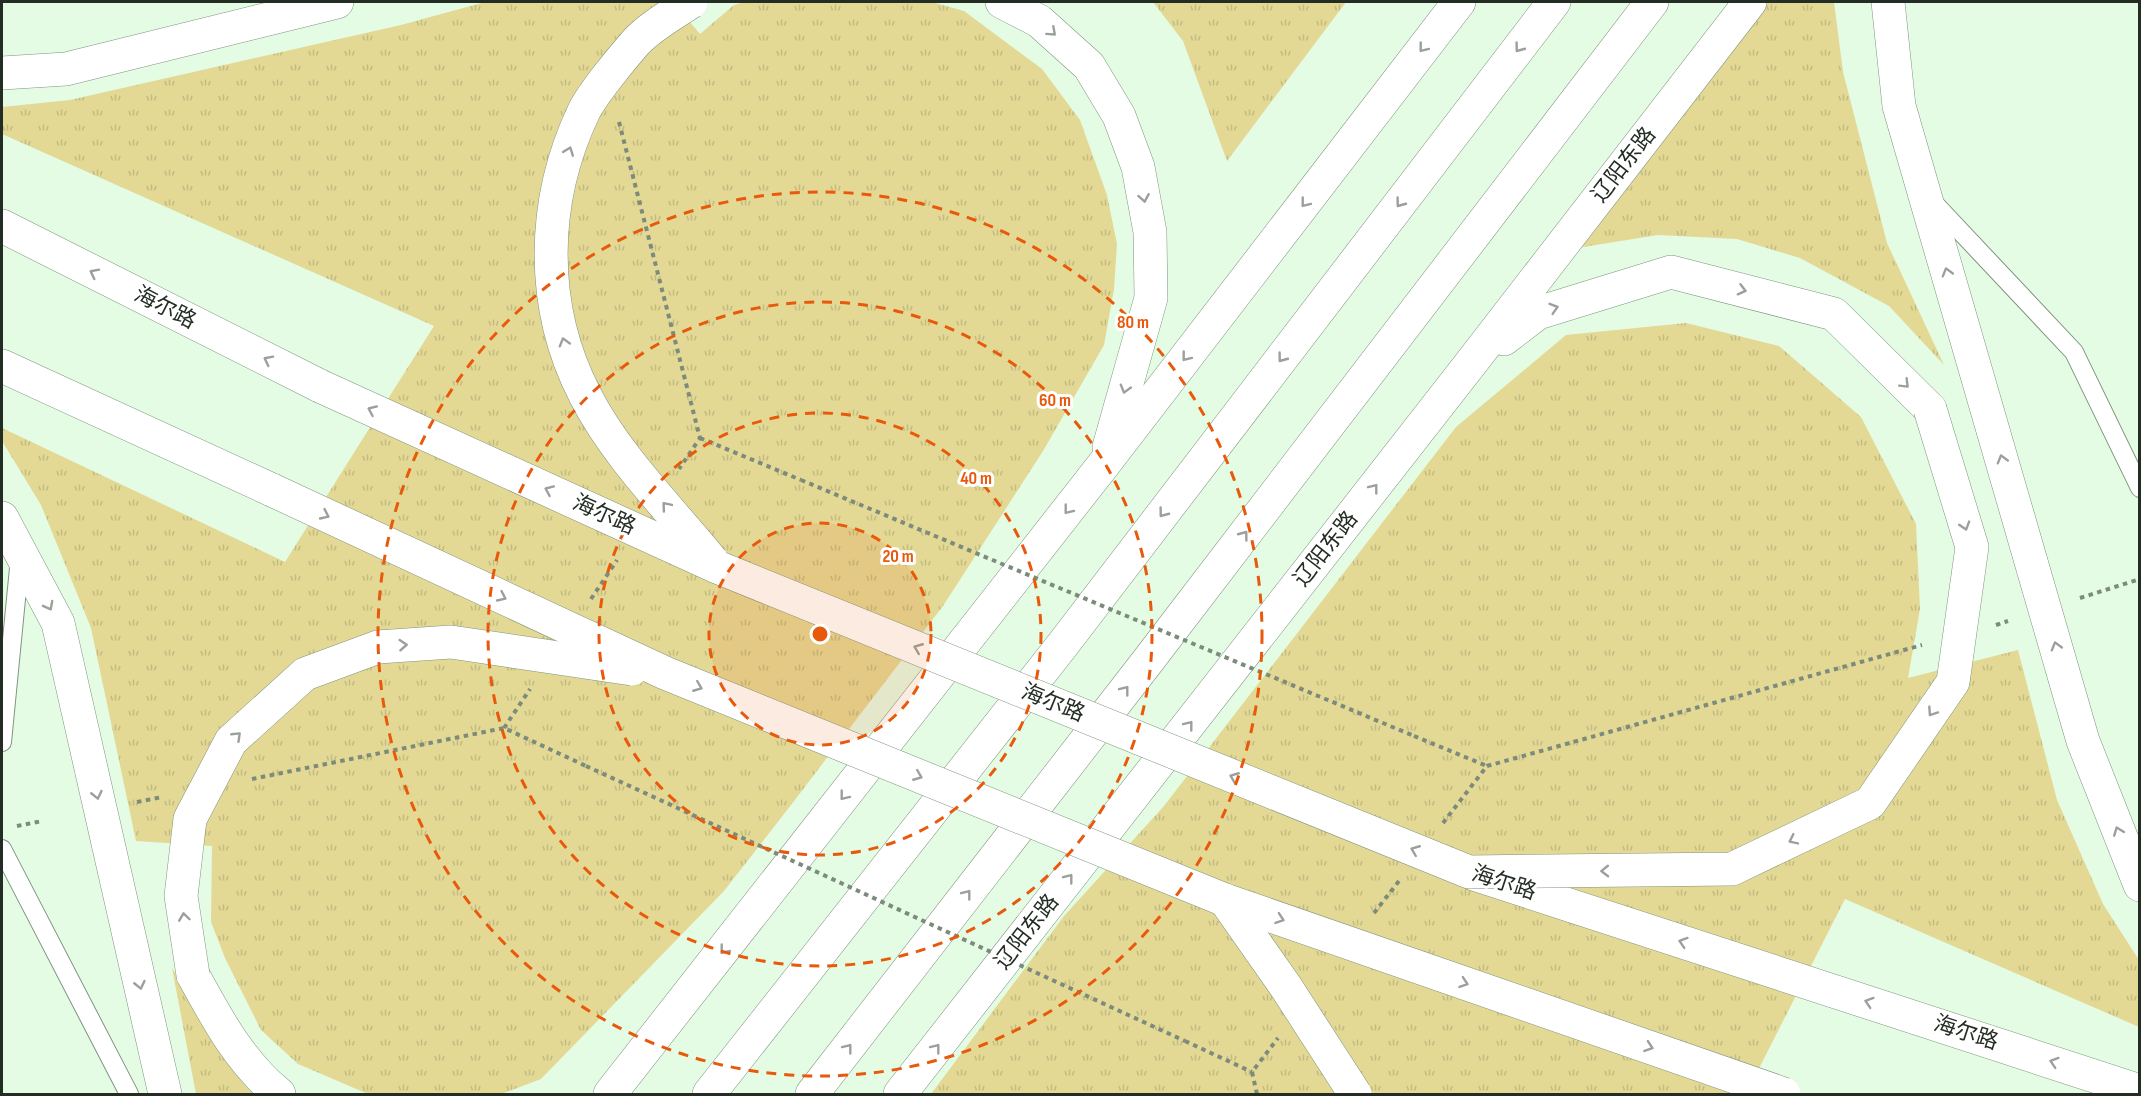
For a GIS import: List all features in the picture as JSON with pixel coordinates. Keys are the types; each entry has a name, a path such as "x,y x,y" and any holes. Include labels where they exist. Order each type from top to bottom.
{"main road":[{"path":"2,73 66,69 337,2"},
{"path":"691,2 637,41 585,109 564,165 551,226 551,291 564,346 585,395 605,429 717,567"},
{"path":"1002,2 1039,21 1089,66 1119,116 1138,166 1150,232 1151,298 1104,464"},
{"path":"610,1095 1104,464 1459,2"},
{"path":"709,1095 1064,643 1554,2"},
{"path":"812,1095 1652,2"},
{"name":"辽阳东路","path":"901,1093 1750,2"},
{"path":"1888,2 1899,106 2084,741 2139,885"},
{"name":"海尔路","path":"2,226 320,386 717,567 1469,873 2125,1085"},
{"path":"1469,873 1732,869 1870,803 1953,682 1971,547 1930,409 1834,314 1671,272 1538,313 1471,363"},
{"path":"2,366 665,674 1225,900 1784,1095"},
{"path":"2,518 58,623 165,1095"},
{"path":"279,1095 258,1077 226,1036 192,975 181,896 190,819 231,741 305,674 378,647 451,642 665,674"},
{"path":"1225,900 1286,987 1355,1095"}],"lane":[{"path":"1924,192 2074,352 2139,488"},
{"path":"2,742 20,553"},
{"path":"2,849 129,1095"}],"path":[{"path":"616,110 700,438 674,477"},
{"path":"700,438 1487,766 1932,643"},
{"path":"589,603 621,554"},
{"path":"2080,598 2139,579"},
{"path":"1986,627 2008,621"},
{"path":"504,729 536,680"},
{"path":"240,782 504,729 1252,1072 1257,1095"},
{"path":"137,802 171,795"},
{"path":"12,828 42,821"}],"green space":[{"path":"485,2 673,2 700,34 734,5 745,2 932,2 964,11 1042,69 1080,120 1107,195 1117,244 1114,289 1104,345 1043,451 943,606 724,891 541,1079 501,1094 368,1094 298,1064 261,1030 225,958 211,922 212,846 136,841 91,628 41,505 2,441 2,428 285,562 434,326 2,134 2,107 70,100 401,25"},
{"path":"1153,2 1346,2 1227,161 1183,41"},
{"path":"1765,2 1834,2 1843,72 1887,243 1944,365 1889,306 1800,258 1737,239 1658,235 1577,248"},
{"path":"1686,323 1779,346 1861,417 1916,524 1920,609 1908,678 2018,650 2057,800 2103,904 2139,960 2139,1027 1845,899 1746,1094 931,1094 1064,916 1164,806 1456,427 1566,335"},
{"path":"172,968 247,1088 254,1094 196,1094"}]}
